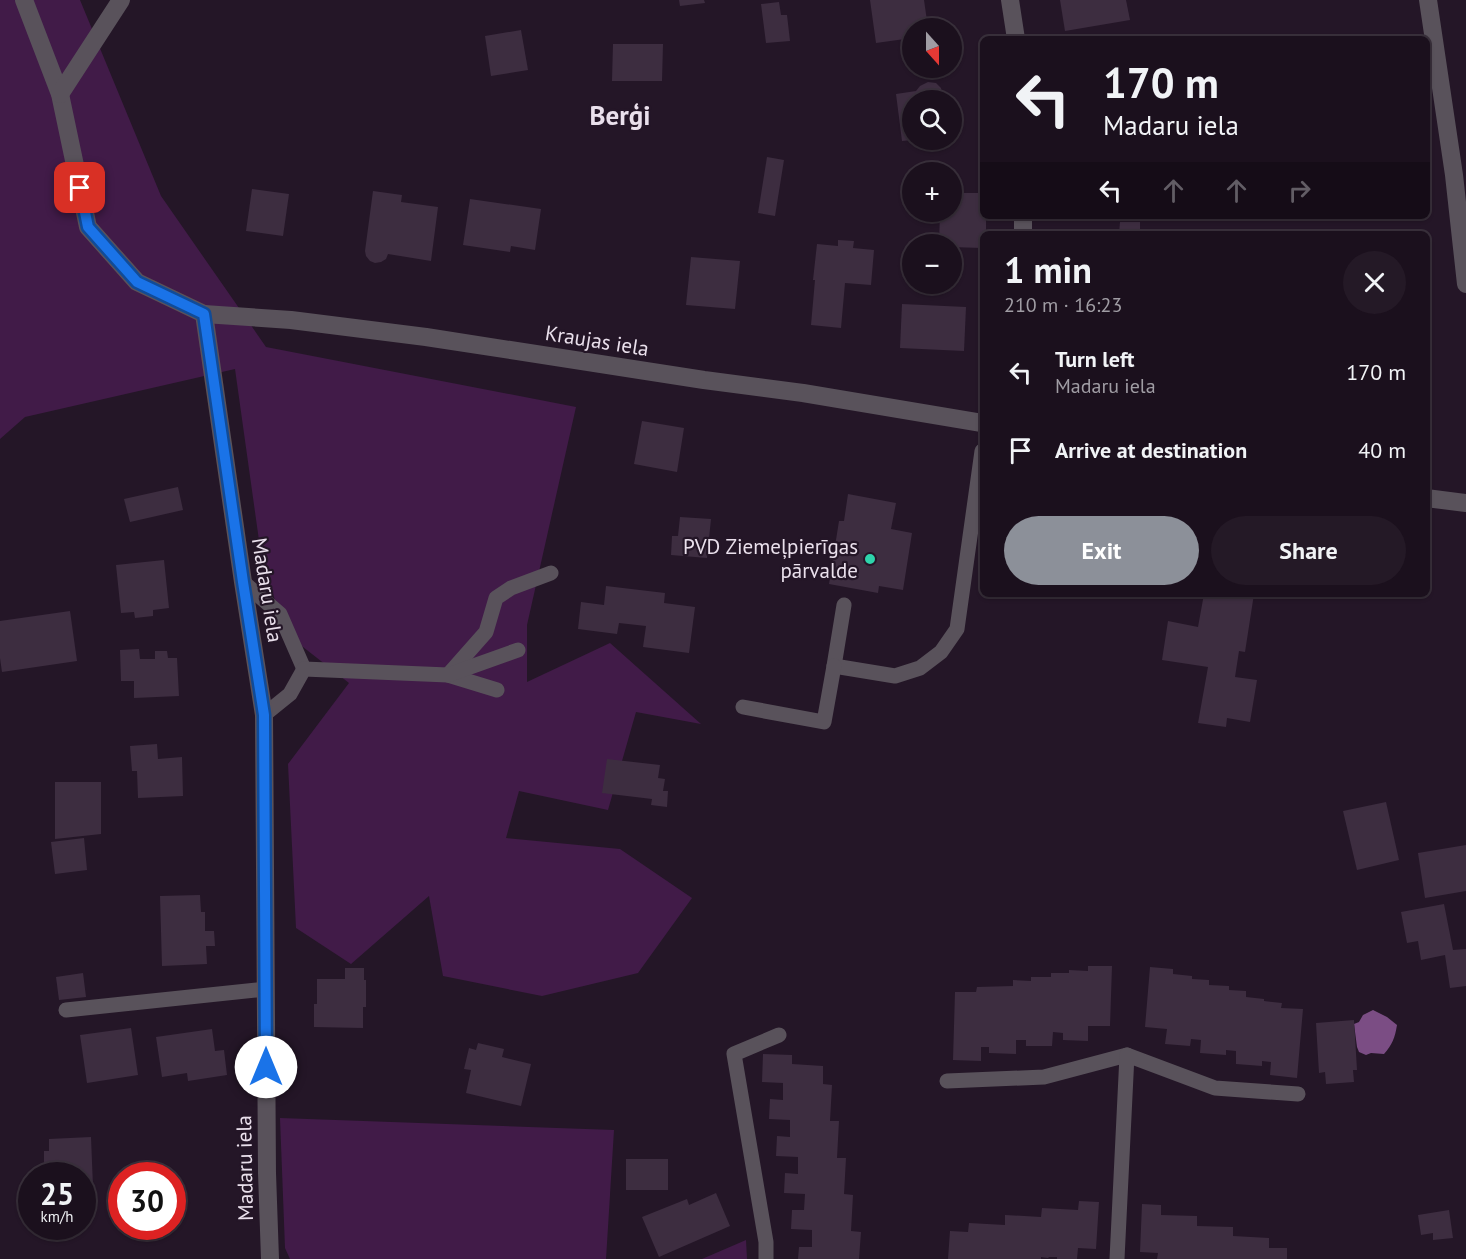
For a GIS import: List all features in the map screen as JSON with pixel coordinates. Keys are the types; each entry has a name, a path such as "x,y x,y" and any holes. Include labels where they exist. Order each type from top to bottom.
{"street":[{"path":"24,0 60,94 88,227 137,282 204,314"},
{"path":"60,94 121,0"},
{"path":"1010,0 1016,36"},
{"path":"1428,0 1454,176 1466,284"},
{"name":"Kraujas iela","path":"204,314 291,320 426,337 803,393 980,423"},
{"name":"Madaru iela","path":"204,314 264,715 267,1173 270,1259"},
{"path":"1430,498 1466,503"}],"lane":[{"path":"834,666 895,676 920,668 941,652 957,629 980,465"},
{"path":"448,675 486,632 496,598 511,588 551,573"},
{"path":"243,582 280,614 304,669"},
{"path":"743,707 824,722 844,605"},
{"path":"448,675 518,650"},
{"path":"304,669 448,675 497,690"},
{"path":"264,715 290,694 304,669"},
{"path":"66,1010 266,989"},
{"path":"766,1259 766,1242 734,1054 779,1035"},
{"path":"1117,1259 1126,1055"},
{"path":"947,1081 1044,1077 1126,1055 1215,1088 1298,1094"}],"shaded area":[{"path":"0,0 80,0 161,196 266,347 576,407 527,625 527,682 610,643 701,724 636,712 608,810 519,791 506,838 620,849 692,898 638,973 542,996 443,976 429,896 351,964 296,928 288,764 349,683 289,636 263,569 235,369 25,417 0,439"},
{"path":"1373,1010 1397,1025 1393,1041 1384,1054 1366,1055 1359,1052 1357,1047 1354,1024 1359,1022 1363,1015"},
{"path":"280,1118 614,1130 606,1259 290,1259 285,1248"},
{"path":"746,1240 747,1259 702,1259"}],"building":[{"path":"679,0 704,0 705,3 680,6"},
{"path":"870,0 924,0 927,18 902,18 902,39 876,43"},
{"path":"1060,0 1126,0 1130,20 1065,31"},
{"path":"779,2 781,15 787,15 790,41 766,43 761,4"},
{"path":"521,30 528,70 491,76 485,36"},
{"path":"613,44 663,44 662,81 612,81"},
{"path":"928,82 936,83 941,90 917,90"},
{"path":"902,93 902,141 896,94"},
{"path":"767,157 784,160 775,216 758,213"},
{"path":"252,189 289,194 283,236 246,231"},
{"path":"373,191 402,195 401,202 438,207 431,261 388,254 381,262 370,261 365,251"},
{"path":"962,193 980,193 980,219 986,219 986,231 980,231 980,248 962,247 962,234 939,234 940,222 962,222"},
{"path":"470,199 541,209 535,250 511,246 510,252 463,245"},
{"path":"1120,222 1140,222 1140,231 1119,231"},
{"path":"838,240 854,241 853,248 874,250 871,285 845,283 841,328 811,325 817,244 838,246"},
{"path":"691,257 740,261 735,309 686,305"},
{"path":"902,304 966,307 964,351 900,348"},
{"path":"642,421 684,428 677,472 634,464"},
{"path":"178,487 183,510 130,522 124,499"},
{"name":"PVD Ziemeļpierīgas pārvalde","path":"848,494 896,503 891,529 912,533 903,590 879,586 878,593 829,584 839,521 844,521"},
{"path":"680,517 711,519 707,558 671,555 672,536 678,536"},
{"path":"164,560 169,608 153,610 153,616 135,618 134,612 121,613 116,565"},
{"path":"606,586 665,593 664,603 695,607 689,653 643,647 646,626 619,623 617,634 578,629 581,602 604,605"},
{"path":"1203,597 1254,597 1245,652 1239,651 1235,677 1257,680 1250,722 1227,718 1226,727 1198,723 1208,667 1162,660 1168,621 1198,627"},
{"path":"70,611 77,661 2,672 0,621"},
{"path":"139,649 140,659 155,659 155,651 167,651 168,658 177,658 179,696 134,698 134,681 121,681 120,650"},
{"path":"157,744 158,759 182,757 183,796 138,798 137,771 132,771 130,746"},
{"path":"607,759 660,765 658,778 665,779 663,791 668,791 667,807 651,805 652,799 602,793"},
{"path":"55,782 101,782 101,834 55,839"},
{"path":"1386,802 1399,860 1357,870 1343,811"},
{"path":"84,838 87,870 55,874 51,842"},
{"path":"1466,845 1466,891 1425,898 1418,853"},
{"path":"200,895 201,912 205,912 205,931 214,931 215,946 206,946 207,964 162,966 160,896"},
{"path":"1444,904 1453,950 1466,949 1466,986 1450,988 1445,955 1421,960 1418,941 1407,943 1401,912"},
{"path":"1088,966 1112,966 1110,1026 1088,1026 1088,1041 1063,1040 1063,1033 1053,1032 1052,1046 1026,1046 1026,1040 1016,1040 1016,1054 989,1053 989,1047 981,1047 981,1061 953,1060 955,992 976,992 977,987 1013,986 1013,980 1031,981 1031,977 1051,977 1051,973 1069,973 1069,970 1088,971"},
{"path":"1150,967 1173,969 1173,974 1192,976 1192,979 1209,980 1209,985 1229,986 1229,990 1246,991 1246,997 1282,1003 1281,1008 1303,1009 1297,1078 1270,1075 1271,1062 1262,1061 1262,1066 1236,1064 1236,1051 1226,1050 1226,1055 1200,1053 1201,1040 1191,1039 1190,1046 1165,1044 1167,1029 1145,1027"},
{"path":"345,968 364,968 366,1007 363,1007 363,1028 314,1027 317,979 345,979"},
{"path":"83,973 86,997 59,1000 56,977"},
{"path":"1354,1020 1357,1070 1353,1070 1354,1082 1326,1084 1325,1072 1319,1073 1316,1023"},
{"path":"131,1028 138,1075 87,1083 80,1035"},
{"path":"212,1029 215,1051 224,1050 227,1075 188,1081 187,1073 162,1077 156,1037"},
{"path":"478,1043 504,1049 502,1057 531,1064 521,1106 466,1093 471,1070 464,1069 469,1048 476,1050"},
{"path":"763,1054 792,1055 792,1064 823,1066 823,1084 832,1085 830,1121 839,1121 837,1158 846,1158 844,1194 853,1195 851,1231 861,1232 859,1259 798,1259 799,1247 812,1247 812,1230 791,1229 792,1210 804,1210 805,1194 784,1193 785,1173 798,1174 798,1157 776,1156 777,1136 790,1137 790,1120 769,1119 770,1099 783,1100 783,1083 762,1082"},
{"path":"91,1137 92,1162 44,1162 44,1151 49,1151 49,1139"},
{"path":"626,1159 668,1159 668,1190 626,1190"},
{"path":"716,1193 730,1226 659,1257 642,1217 687,1199 689,1205"},
{"path":"1079,1201 1099,1202 1096,1249 1078,1248 1077,1259 1041,1257 1041,1259 948,1259 950,1231 968,1232 969,1223 1005,1225 1005,1215 1041,1217 1042,1208 1078,1210"},
{"path":"1142,1204 1161,1205 1161,1215 1197,1216 1197,1226 1233,1227 1233,1236 1269,1238 1269,1248 1287,1248 1287,1259 1157,1259 1158,1253 1140,1252"},
{"path":"1449,1210 1453,1238 1433,1240 1433,1233 1421,1235 1418,1215"}],"place":[{"name":"PVD Ziemeļpierīgas pārvalde","path":"870,559"}],"district":[{"name":"Berģi","path":"620,116"}],"route":[{"path":"80,188 88,227 137,282 204,314 264,715 266,1067"}]}
